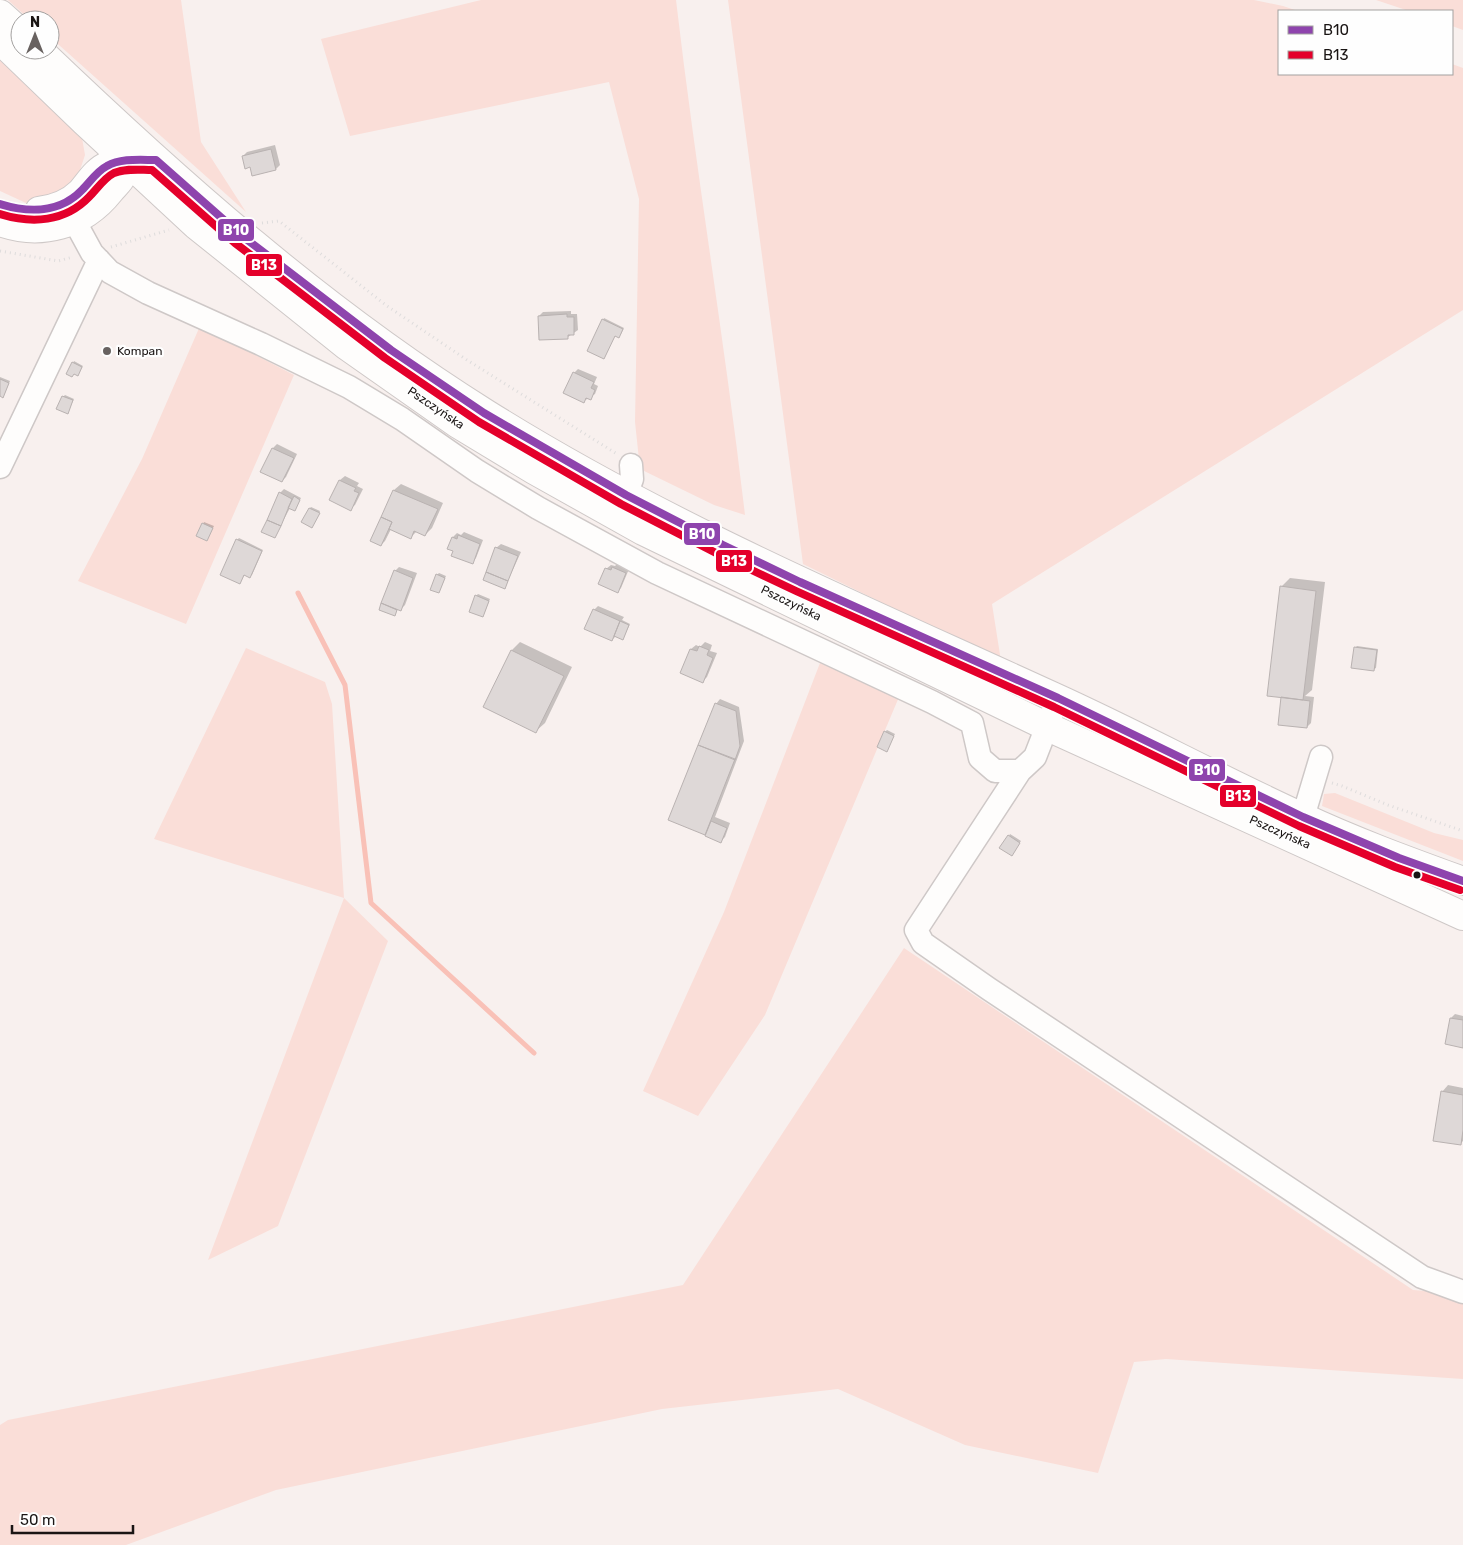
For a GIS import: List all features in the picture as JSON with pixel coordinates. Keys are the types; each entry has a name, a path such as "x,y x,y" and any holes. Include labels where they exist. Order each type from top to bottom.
{"main road":[{"path":"0,14 10,23"},
{"path":"0,40 126,161 156,160"},
{"name":"Pszczyńska","path":"50,60 156,160 249,241 391,350 484,412 626,494 723,545 800,582 1058,698 1303,817 1399,858 1463,881"},
{"path":"85,122 92,147 92,163 97,189"},
{"path":"126,161 129,146 128,134"},
{"name":"Pszczyńska","path":"0,222 10,226 36,230 74,220 90,210 97,189 122,176 126,161 234,256 347,346 458,424 534,470 643,531 1048,727 1463,916"},
{"name":"Pszczyńska","path":"0,204 32,212 54,209 69,202 81,191 97,189 125,194 147,194 171,202"}],"street":[{"path":"74,220 92,253 110,272 148,294 261,344 349,387 402,419 485,476 538,508 657,573 932,702 972,723 980,758 995,771 1020,771"},
{"path":"0,467 99,260"},
{"path":"626,494 632,479 631,465"},
{"path":"1058,698 1035,757 1020,771 916,930 923,943 1422,1277 1463,1292"},
{"path":"1303,817 1320,757"}],"path":[{"path":"256,223 279,221 388,306 467,360 609,448 631,465"},
{"path":"1314,780 1342,786 1388,805 1463,831"}],"shaded area":[{"path":"8,0 181,0 201,142 246,212 60,46 60,10 19,10"},
{"path":"481,0 676,0 745,515 714,505 640,469 635,422 639,199 609,82 350,136 321,39"},
{"path":"728,0 1254,0 1295,10 1278,10 1278,75 1453,75 1453,64 1463,68 1463,310 992,604 1001,661 803,564"},
{"path":"1376,0 1463,0 1463,30 1453,26 1453,10 1406,10"},
{"path":"0,53 82,138 85,155 78,176 59,198 26,203 0,191"},
{"path":"200,326 294,375 186,624 78,581 142,459"},
{"path":"246,648 325,682 332,704 344,898 154,839"},
{"path":"820,663 899,697 765,1015 698,1116 643,1091 724,912"},
{"path":"1335,793 1434,833 1463,840 1463,861 1322,806 1324,794"},
{"path":"344,898 388,941 278,1226 208,1260"},
{"path":"904,948 1413,1290 1463,1294 1463,1379 1166,1359 1134,1362 1098,1473 965,1445 838,1389 662,1409 276,1490 126,1545 0,1545 0,1425 8,1420 683,1285"}],"building":[{"path":"271,149 276,170 252,176 250,167 245,169 242,156"},
{"path":"567,314 567,317 574,317 574,335 568,335 568,339 539,340 538,316"},
{"path":"602,319 623,329 619,338 615,336 604,359 587,351"},
{"path":"72,362 82,367 78,376 74,374 72,377 66,374"},
{"path":"573,372 594,382 591,388 595,390 591,400 586,398 584,403 563,393"},
{"path":"0,379 9,383 3,398 0,396"},
{"path":"62,396 73,400 68,414 56,409"},
{"path":"272,448 294,458 282,482 260,472"},
{"path":"339,480 356,488 354,491 359,493 351,511 329,500"},
{"path":"393,490 438,509 425,536 414,531 411,539 389,529 392,522 381,517"},
{"path":"279,492 292,499 281,526 267,520"},
{"path":"294,496 300,500 295,511 288,508"},
{"path":"309,508 320,513 312,528 301,522"},
{"path":"381,517 392,522 381,546 370,541"},
{"path":"267,520 281,526 275,538 261,532"},
{"path":"202,523 213,528 207,541 196,536"},
{"path":"458,535 480,544 473,564 451,556 453,551 447,549 452,537 457,539"},
{"path":"236,539 262,551 250,578 244,575 240,584 220,575"},
{"path":"495,547 518,556 508,581 486,572"},
{"path":"612,567 626,573 618,593 598,584 605,568 611,570"},
{"path":"394,570 413,578 401,611 381,603"},
{"path":"486,572 508,581 505,589 483,580"},
{"path":"436,574 445,578 439,593 430,590"},
{"path":"1280,586 1316,591 1303,700 1267,696"},
{"path":"475,595 489,601 483,617 469,612"},
{"path":"381,603 397,610 395,616 379,610"},
{"path":"593,609 620,621 612,641 584,629"},
{"path":"620,621 629,625 623,640 614,636"},
{"path":"699,646 709,650 707,655 713,658 703,683 680,673 690,649 697,651"},
{"path":"1354,647 1377,650 1374,671 1351,668"},
{"path":"511,650 564,676 536,733 483,707"},
{"path":"1281,697 1310,701 1307,728 1278,725"},
{"path":"715,703 736,711 740,746 735,760 698,745"},
{"path":"884,731 894,736 887,752 877,747"},
{"path":"698,745 735,759 705,835 668,820"},
{"path":"711,821 727,828 721,843 705,836"},
{"path":"1008,835 1020,843 1012,856 999,848"},
{"path":"1450,1018 1463,1020 1463,1048 1445,1044"},
{"path":"1441,1091 1463,1095 1461,1145 1433,1141"}],"waterway":[{"path":"298,593 345,685 371,903 534,1053"}],"transit line":[{"name":"B10","path":"0,204 33,210 54,207 73,198 100,171 112,163 131,160 156,160 241,235 391,350 484,413 626,495 800,582 1058,698 1303,817 1399,858 1463,881"},
{"name":"B13","path":"0,214 36,220 59,216 80,205 114,173 128,170 152,170 235,243 385,358 479,422 621,504 718,554 1054,707 1299,826 1395,867 1460,890"}],"place":[{"name":"Kompan","path":"107,351"}]}
